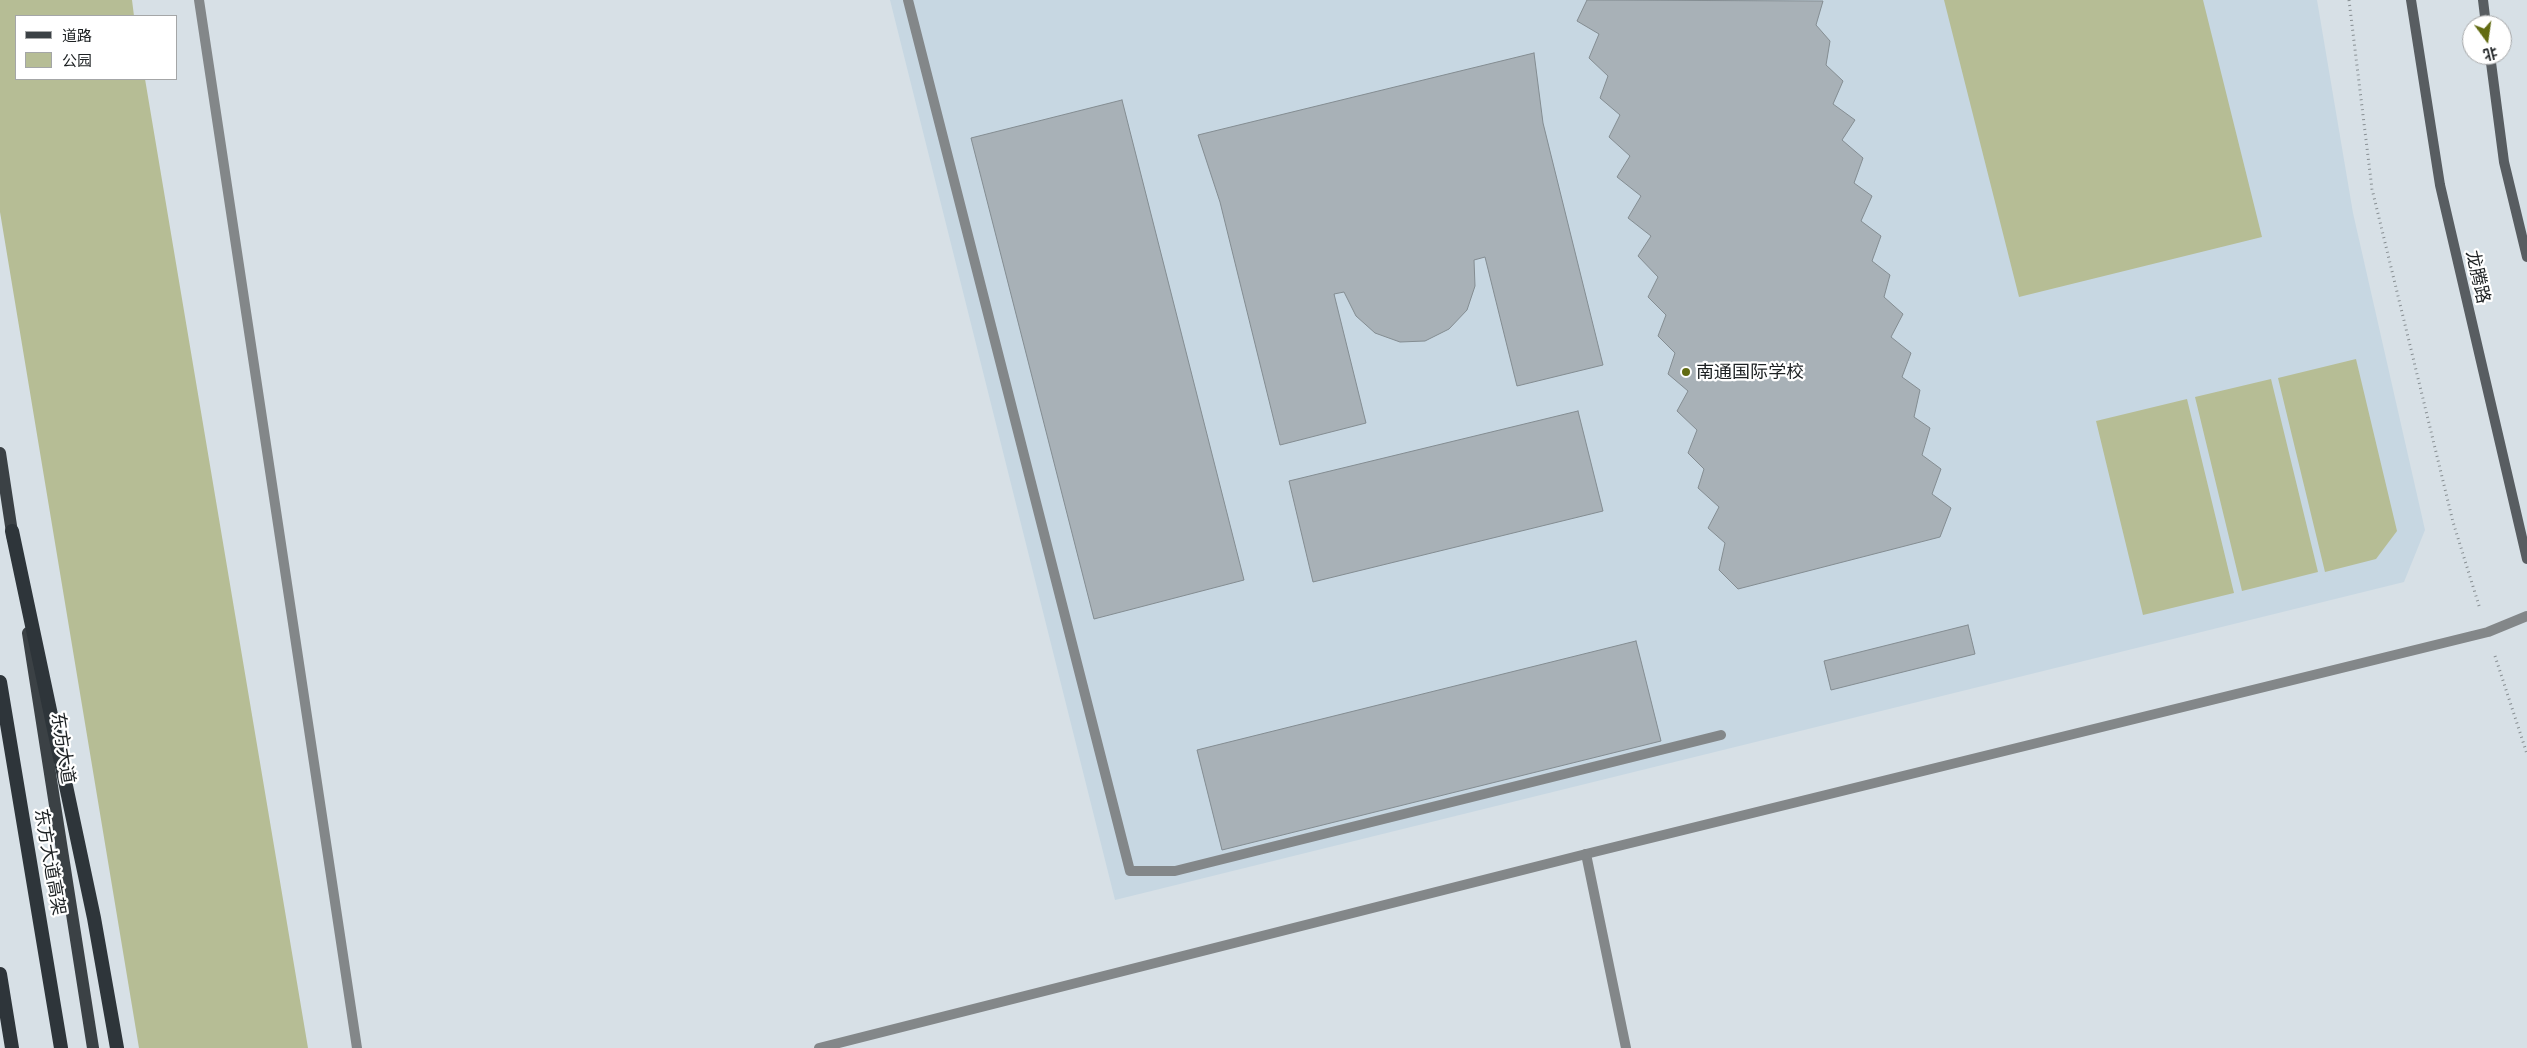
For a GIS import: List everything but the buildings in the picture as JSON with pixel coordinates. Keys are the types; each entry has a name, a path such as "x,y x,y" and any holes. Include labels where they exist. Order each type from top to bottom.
{"highway":[{"path":"12,531 94,918 117,1048"},
{"name":"东方大道高架","path":"0,682 61,1048"},
{"path":"0,974 12,1048"}],"main road":[{"name":"龙腾路","path":"2411,0 2440,185 2527,559"},
{"path":"2483,0 2485,15"},
{"path":"2491,65 2504,162 2527,257"},
{"name":"东方大道","path":"0,453 93,1048"}],"street":[{"path":"199,0 356,1048"},
{"path":"908,0 1130,871 1175,871 1721,735"},
{"path":"818,1048 1586,854 2488,632 2527,616"},
{"path":"1586,854 1626,1048"}],"path":[{"path":"2350,0 2372,189 2453,522 2527,754"}],"shaded area":[{"name":"南通国际学校","path":"890,0 2317,0 2353,213 2425,530 2404,582 1115,900"}],"green space":[{"path":"0,0 132,0 134,15 15,15 15,80 145,80 308,1048 139,1048 0,212"},
{"path":"1944,0 2203,0 2262,237 2019,297"},
{"path":"2356,359 2397,531 2376,559 2325,572 2278,378"},
{"path":"2271,379 2318,572 2242,591 2195,397"},
{"path":"2187,399 2234,593 2143,615 2096,421"}],"place":[{"name":"南通国际学校","path":"1686,372"}]}
